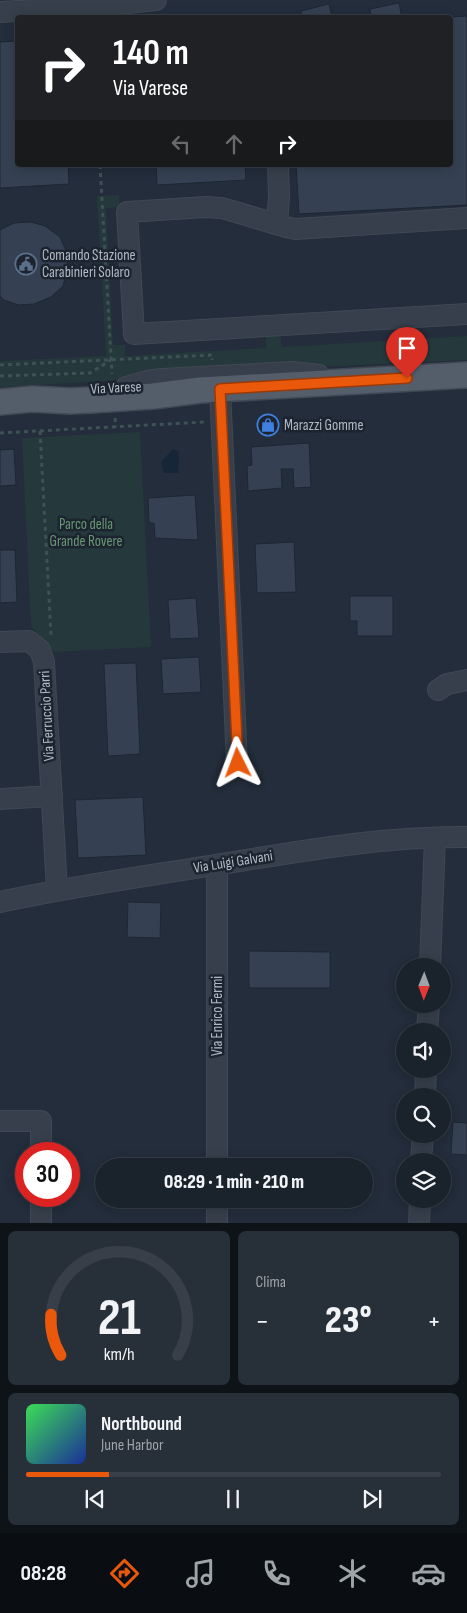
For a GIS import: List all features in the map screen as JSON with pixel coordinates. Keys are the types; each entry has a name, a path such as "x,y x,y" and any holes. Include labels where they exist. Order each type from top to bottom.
{"main road":[{"name":"Via Varese","path":"0,402 33,399 70,401 118,391 161,387 210,390 467,375"}],"street":[{"path":"0,12 90,7 156,0"},
{"path":"277,224 280,195 278,167"},
{"path":"467,218 296,228 222,208 206,207 127,212 134,334 467,314"},
{"path":"118,391 148,381 162,379 292,372 312,374 348,382"},
{"path":"210,390 222,421 238,763"},
{"name":"Via Ferruccio Parri","path":"0,642 28,641 40,650 44,662 58,890"},
{"path":"438,690 447,684 467,680"},
{"path":"0,799 52,796"},
{"name":"Via Luigi Galvani","path":"0,902 58,890 343,845 467,837"},
{"path":"430,958 435,838"},
{"name":"Via Enrico Fermi","path":"216,865 217,1158"},
{"path":"0,1121 41,1121 41,1142"},
{"path":"41,1207 41,1223"},
{"path":"217,1208 217,1223"},
{"path":"419,1223 420,1208"}],"path":[{"path":"100,167 112,360 118,391 116,427"},
{"path":"0,365 212,355 212,364"},
{"path":"0,376 90,373 112,360"},
{"path":"0,433 222,421"},
{"path":"40,431 51,635 40,650"}],"green space":[{"path":"119,195 119,207 106,208 113,345 125,345 125,356 266,348 266,334 280,333 282,347 467,336 467,360 340,366 257,365 208,368 107,381 0,387 0,361 106,356 97,196"},
{"name":"Parco della Grande Rovere","path":"140,432 151,647 54,652 31,626 22,438"}],"water":[{"path":"173,449 179,452 178,473 164,473 161,462"}],"building":[{"path":"399,3 401,15 371,15 370,9"},
{"path":"329,4 331,15 301,15 301,11"},
{"path":"467,16 467,205 299,214 296,167 453,167 453,17"},
{"path":"15,41 15,167 68,167 69,184 0,188 0,42"},
{"path":"156,167 245,167 246,180 157,185"},
{"path":"31,222 45,226 60,237 66,251 68,268 63,286 51,297 34,304 19,305 4,300 0,296 0,230 14,223"},
{"path":"309,443 311,487 294,488 293,469 281,469 282,488 248,491 247,466 252,465 251,447"},
{"path":"14,449 16,485 0,486 0,450"},
{"path":"195,495 198,540 155,538 154,523 149,523 148,498"},
{"path":"294,542 296,592 257,593 255,544"},
{"path":"0,550 15,550 17,602 0,603"},
{"path":"350,596 393,596 393,636 357,636 357,621 350,621"},
{"path":"196,598 199,638 170,639 168,600"},
{"path":"199,657 201,692 163,694 161,659"},
{"path":"136,663 140,754 108,756 104,664"},
{"path":"143,797 146,855 78,858 75,800"},
{"path":"128,902 161,903 160,938 127,937"},
{"path":"249,951 330,952 330,988 249,988"},
{"path":"453,1122 467,1123 467,1155 451,1154"}],"place":[{"name":"Comando Stazione Carabinieri Solaro","path":"26,264"},
{"name":"Marazzi Gomme","path":"268,425"}],"route":[{"path":"238,763 220,389 407,378"}]}
